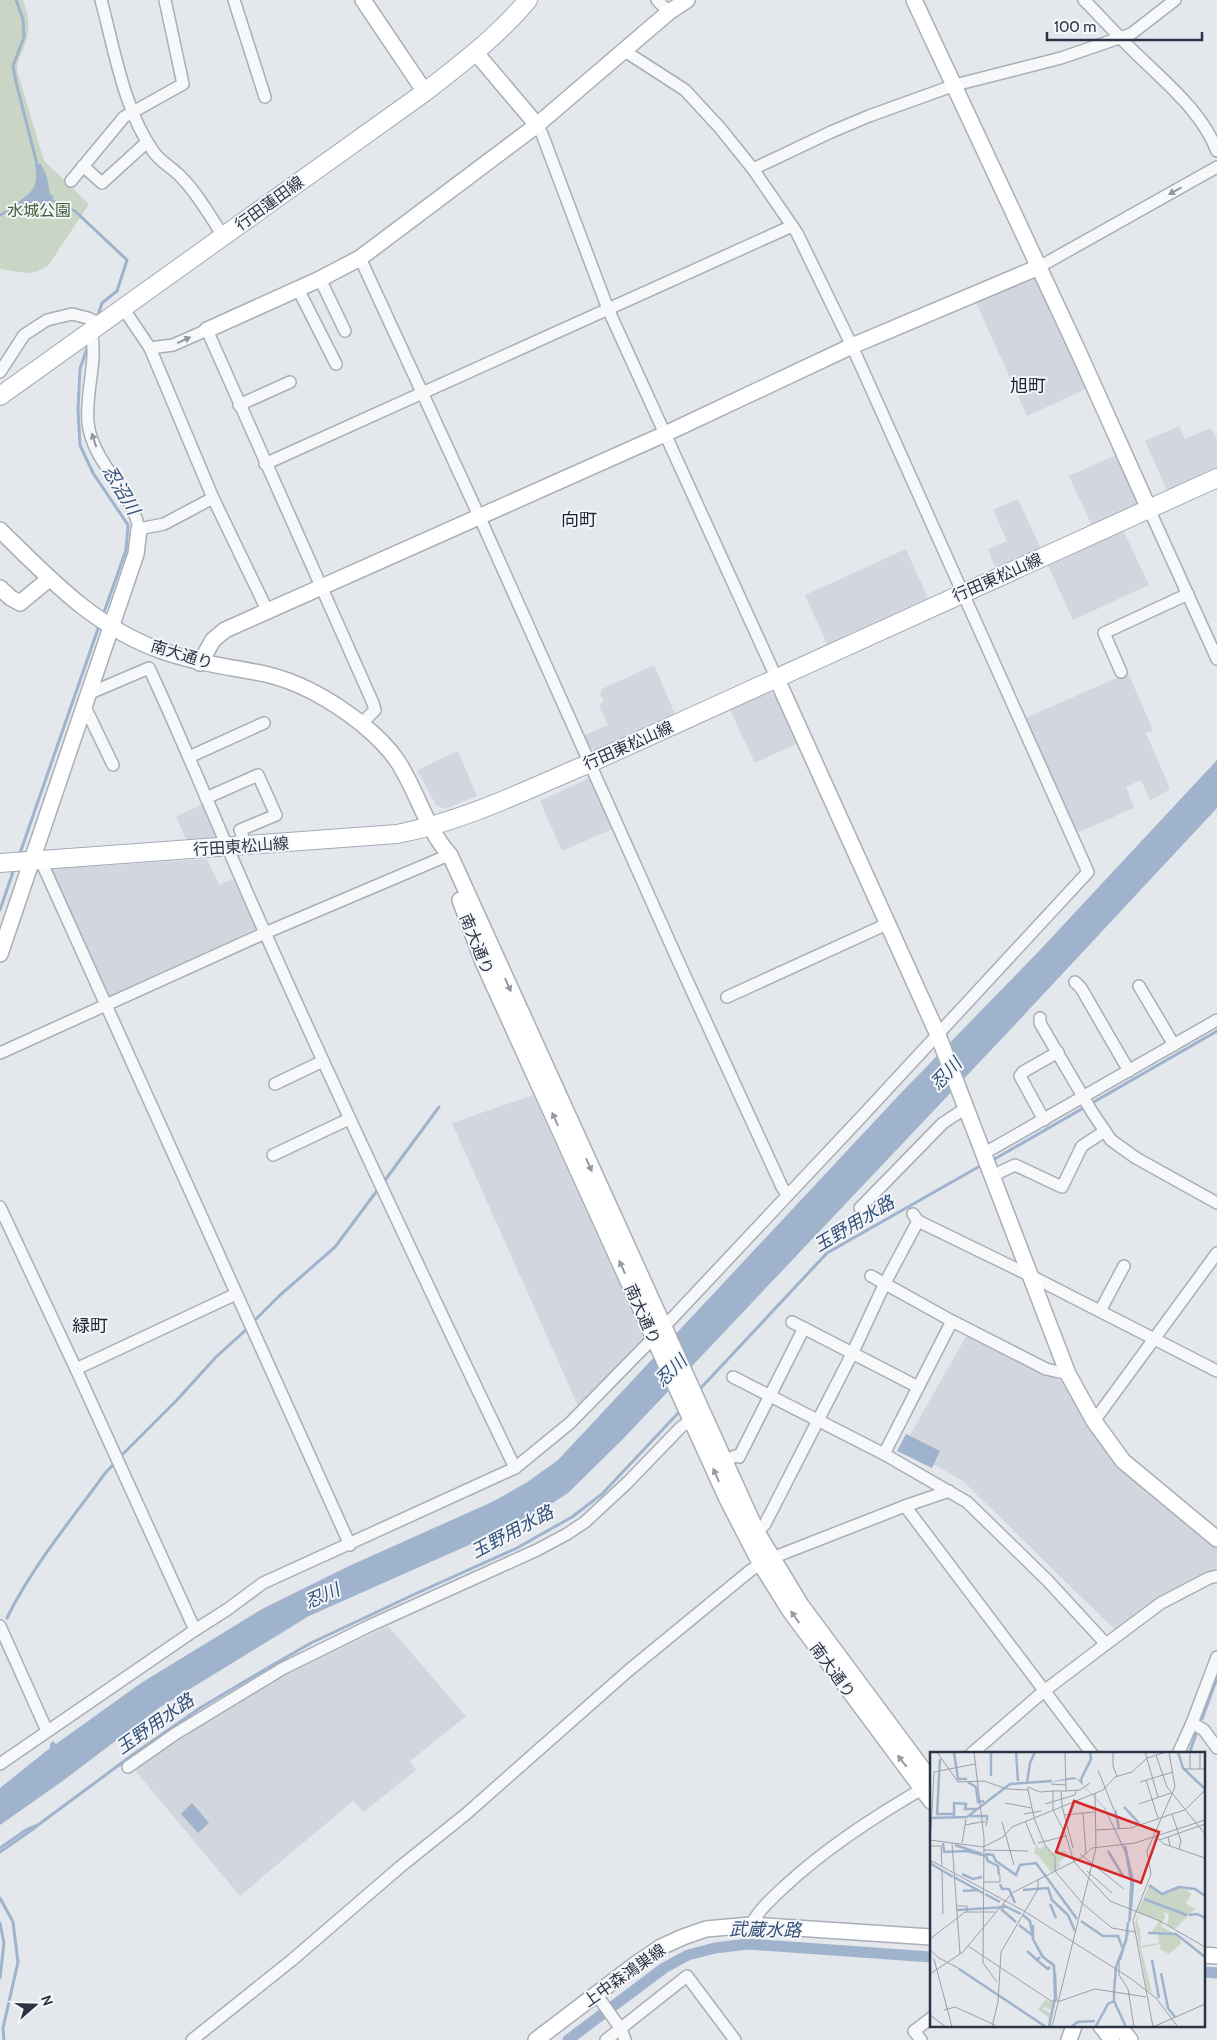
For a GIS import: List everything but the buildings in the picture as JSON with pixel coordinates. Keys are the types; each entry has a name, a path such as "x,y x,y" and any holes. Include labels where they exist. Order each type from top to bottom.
{"main road":[{"name":"行田蓮田線","path":"0,396 425,92 476,53 505,27 528,0"},
{"name":"行田東松山線","path":"0,863 397,834 432,827 494,804 590,762 1217,478"}],"street":[{"path":"101,0 131,113 146,142 157,158 190,186 223,236"},
{"path":"71,181 124,117 183,84 165,0"},
{"path":"234,0 265,97"},
{"path":"363,0 425,92"},
{"path":"657,0 669,12"},
{"path":"150,348 173,345 320,280 360,258 537,125 623,50 669,12 687,0"},
{"path":"914,0 1039,267 1217,659"},
{"path":"1084,0 1171,85 1210,135 1217,151"},
{"path":"753,169 839,129 955,85 1061,58 1131,34 1175,0"},
{"path":"0,1764 228,1609 263,1583 350,1545 515,1468 570,1423 660,1335 787,1194 939,1038 1088,872 852,346 792,226 753,169 720,128 685,90 623,50"},
{"path":"476,53 537,125 542,134 608,309 939,1038 1068,1374 1094,1422 1124,1462 1217,1539"},
{"path":"83,166 102,183 146,142"},
{"path":"200,663 218,634 665,434 852,346 1039,267 1217,167"},
{"path":"265,464 792,226"},
{"path":"360,258 480,518 680,965 782,1187 787,1194"},
{"path":"320,280 345,331"},
{"path":"298,289 336,364"},
{"path":"123,308 150,348 213,498 268,612"},
{"path":"0,372 24,335 47,320 72,314 88,318 95,328 88,423 102,461 133,507 139,529 136,554 86,699 36,861 0,954"},
{"path":"207,330 265,464 373,702 375,710 361,724"},
{"path":"240,405 290,382"},
{"path":"139,529 164,524 213,498"},
{"name":"南大通り","path":"0,530 49,578 86,610 111,626 161,650 200,663 267,674 300,685 330,702 361,724 376,736 396,759 443,852 450,855 690,1402 727,1499 766,1561 790,1611 833,1672 929,1789"},
{"path":"0,588 10,598 20,603 49,578"},
{"path":"1121,672 1104,633 1188,594"},
{"path":"86,699 150,668 226,847 322,1060 515,1468"},
{"path":"86,699 113,765"},
{"path":"189,757 264,723"},
{"path":"206,798 258,775 276,815 240,830 246,846"},
{"path":"0,1053 443,852"},
{"path":"36,861 105,1007 350,1545"},
{"path":"727,997 887,924"},
{"path":"1075,982 1081,988 1130,1071"},
{"path":"1139,986 1174,1045"},
{"path":"1040,1018 1040,1023 1111,1140 1136,1158 1217,1203"},
{"path":"983,1154 1044,1120 1087,1102 1130,1071 1217,1020"},
{"path":"1044,1120 1020,1076 1023,1072 1058,1052"},
{"path":"275,1084 322,1060"},
{"path":"860,1208 963,1102"},
{"path":"273,1156 349,1119"},
{"path":"992,1176 1015,1165 1062,1187 1082,1146 1105,1131"},
{"path":"0,1207 195,1630"},
{"path":"756,1532 765,1524 852,1352 916,1218 1217,1371"},
{"path":"1094,1422 1217,1253"},
{"path":"1100,1311 1124,1266"},
{"path":"871,1276 1046,1368 1068,1374"},
{"path":"76,1369 236,1294"},
{"path":"884,1454 952,1320"},
{"path":"792,1322 918,1387"},
{"path":"724,1462 735,1456 739,1457 804,1328"},
{"path":"732,1377 884,1454 967,1502 1048,1581 1106,1644"},
{"path":"128,1767 175,1734 282,1669 369,1626 537,1550 567,1534 585,1522 681,1427 690,1402"},
{"name":"南大通り","path":"690,1402 724,1462 756,1532 766,1561"},
{"path":"192,2040 292,1960 400,1867 466,1814 628,1671 766,1561 905,1506 949,1491"},
{"path":"905,1506 1090,1752"},
{"path":"973,1752 1044,1691 1161,1603 1208,1578 1217,1576"},
{"path":"0,1626 48,1731"},
{"path":"1179,1752 1217,1657"},
{"path":"1192,1723 1204,1730 1217,1748"},
{"path":"751,1925 760,1910 771,1899 839,1841 929,1789"},
{"name":"上中森鴻巣線","path":"536,2040 599,1998 644,1958 675,1940 714,1928 751,1925 930,1937"},
{"path":"1204,1955 1217,1956"},
{"path":"606,2040 687,1976 735,2040"},
{"path":"599,1998 620,2029"},
{"path":"921,2040 914,2031 930,2019"},
{"path":"1103,2028 1112,2040"},
{"path":"1121,2028 1130,2040"}],"shaded area":[{"path":"1036,276 1086,384 1084,390 1027,416 975,300"},
{"path":"1179,426 1185,439 1211,428 1217,440 1217,470 1168,492 1145,441"},
{"path":"1118,454 1138,500 1136,506 1092,526 1069,476"},
{"path":"1018,499 1041,549 996,570 988,549 1007,541 993,510"},
{"path":"1123,530 1149,585 1073,620 1047,563"},
{"path":"906,549 928,598 827,644 805,595"},
{"path":"654,665 675,714 596,751 587,748 582,736 608,725 599,706 604,701 600,694 602,689"},
{"path":"1128,673 1153,730 1146,733 1170,788 1150,800 1141,780 1126,787 1134,808 1079,832 1026,721 1028,717"},
{"path":"768,692 774,693 796,744 755,763 730,710"},
{"path":"458,751 477,796 445,809 436,805 417,770"},
{"path":"591,777 615,828 562,851 540,801"},
{"path":"203,804 219,839 187,841 176,817"},
{"path":"207,859 219,885 233,879 256,928 254,934 109,1000 50,869"},
{"path":"533,1095 644,1339 578,1406 452,1123"},
{"path":"968,1333 1064,1383 1093,1433 1119,1463 1217,1542 1217,1568 1203,1573 1158,1597 1118,1633 963,1481 903,1447"},
{"path":"388,1626 466,1716 410,1761 416,1770 364,1812 353,1801 240,1896 133,1768 285,1675"}],"green space":[{"name":"水城公園","path":"0,0 23,0 27,12 28,35 18,60 17,70 44,161 89,204 48,266 36,272 26,273 0,269"}],"water":[{"path":"35,164 41,164 47,177 50,194 54,197 46,206 18,211 13,206 29,193 35,185"},
{"name":"忍川","path":"1217,760 1217,808 623,1439 568,1493 516,1524 309,1616 159,1708 64,1780 0,1825 0,1788 50,1748 50,1744 53,1741 56,1744 141,1683 262,1609 349,1566 492,1502 526,1483 558,1460 900,1094 1040,950"},
{"path":"906,1434 940,1451 932,1468 897,1451"},
{"path":"192,1803 209,1823 198,1833 181,1814"}],"waterway":[{"path":"16,0 23,19 24,37 13,66 38,168"},
{"name":"忍沼川","path":"47,200 75,211 127,260 117,291 102,303 97,318"},
{"name":"忍沼川","path":"0,215 18,207"},
{"name":"忍沼川","path":"88,345 80,369 78,410 80,445 93,473 128,525 126,550 103,615"},
{"name":"忍沼川","path":"19,856 100,623"},
{"name":"忍沼川","path":"0,910 14,869"},
{"name":"玉野用水路","path":"993,1160 1217,1031"},
{"path":"383,1183 439,1107"},
{"name":"玉野用水路","path":"699,1390 827,1253 980,1166"},
{"path":"252,1323 279,1296 335,1247 379,1188"},
{"path":"119,1458 176,1401 216,1357 248,1328"},
{"name":"玉野用水路","path":"0,1848 26,1830 38,1825 200,1708 264,1670 311,1643 517,1548 572,1517 602,1494 681,1410"},
{"path":"7,1618 17,1598 41,1561 106,1472 115,1463"},
{"path":"1202,1719 1217,1678"},
{"path":"1190,1752 1196,1734"},
{"name":"玉野用水路","path":"0,1852 36,1827"},
{"path":"0,1898 13,1922 18,1962 3,2028 4,2040"},
{"path":"0,1923 4,1943 0,1978"},
{"name":"武蔵水路","path":"568,2040 664,1968 688,1955 715,1948 748,1944 930,1957"},
{"name":"武蔵水路","path":"1204,1972 1217,1973"}],"district":[{"name":"旭町","path":"1028,386"},
{"name":"向町","path":"579,520"},
{"name":"緑町","path":"90,1326"}]}
